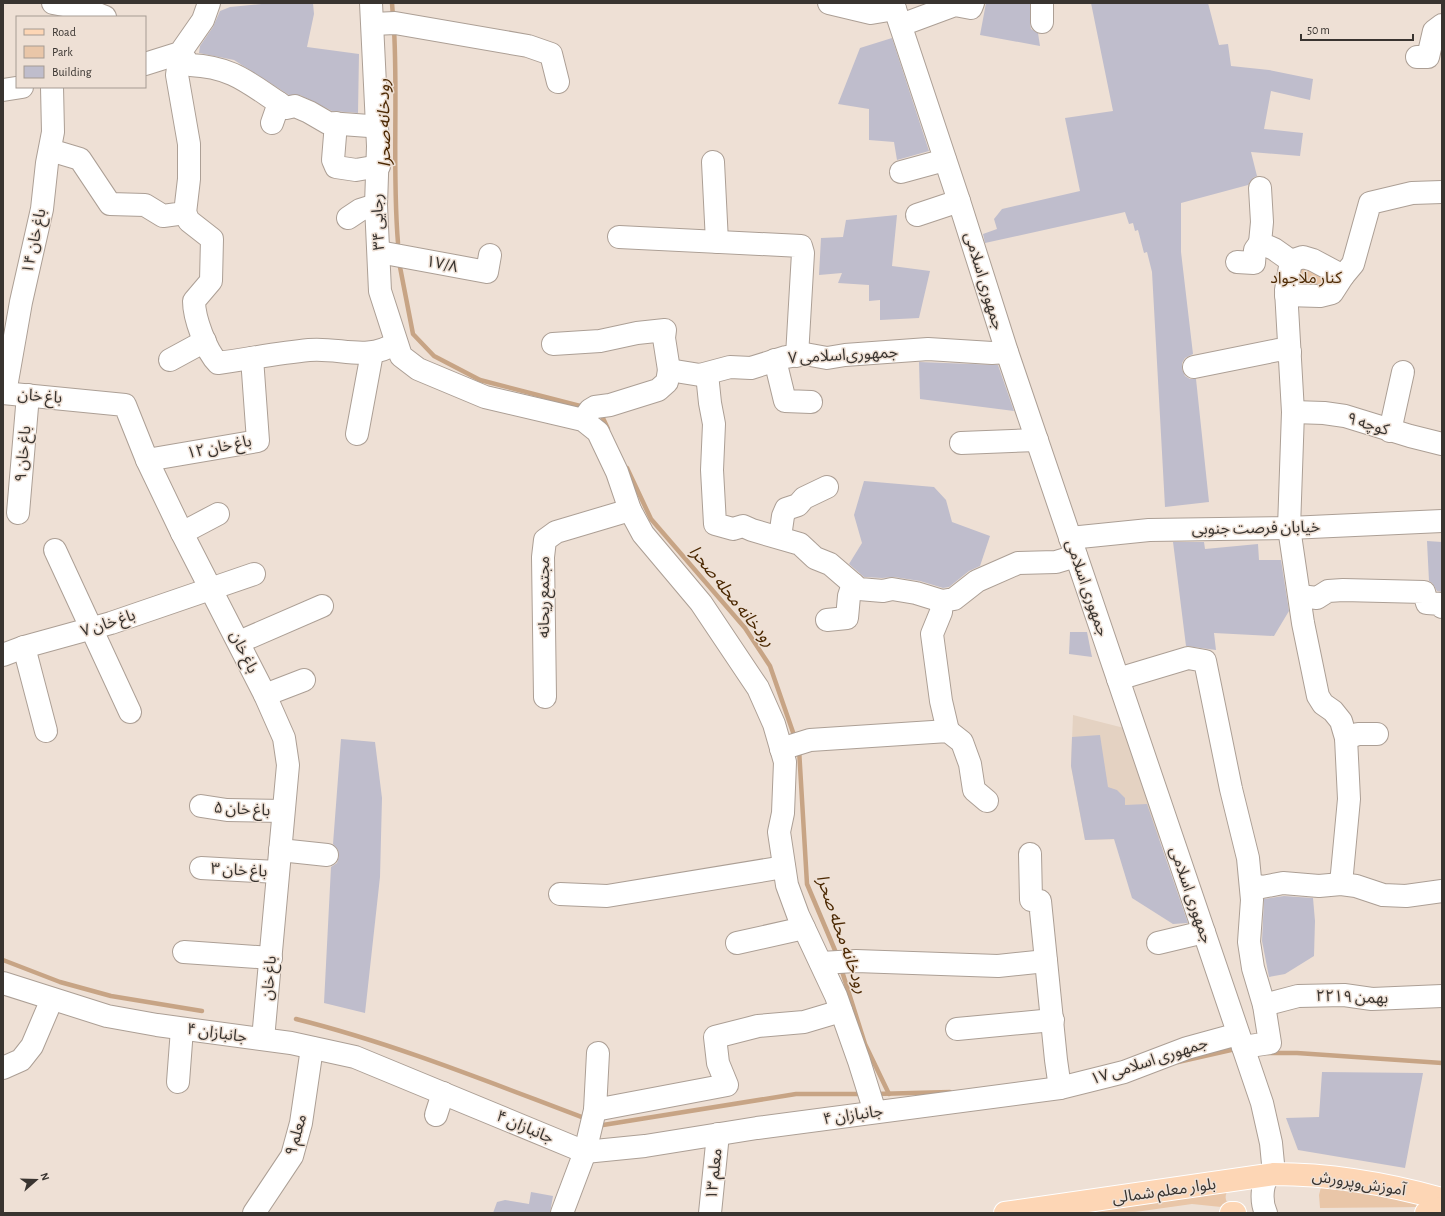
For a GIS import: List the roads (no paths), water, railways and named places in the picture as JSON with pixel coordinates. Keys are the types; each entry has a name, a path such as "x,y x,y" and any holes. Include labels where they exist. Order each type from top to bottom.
{"main road":[{"name":"آموزش‌و‌پرورش","path":"1274,1174 1319,1175 1428,1205"},
{"name":"بلوار معلم شمالی","path":"1006,1213 1274,1174"},
{"path":"1428,1205 1442,1208"}],"street":[{"path":"53,3 85,9 102,16"},
{"path":"209,3 202,20 180,53 177,75 189,144 189,179 185,213 189,221 212,238 211,281 194,301 199,325 212,358 218,363 276,353 312,349 372,353 384,351 396,343"},
{"path":"829,3 871,13 896,12 955,5 971,8 973,3"},
{"name":"جمهوری اسلامی","path":"896,12 959,201 1007,352 1262,1103 1271,1143 1274,1174"},
{"path":"378,18 528,46 552,54 558,82"},
{"name":"رجایی ۳۴","path":"378,18 377,124 379,166 376,205 380,291 401,356 418,369 485,397 589,413"},
{"path":"1417,57 1428,57 1434,31 1442,25"},
{"path":"147,60 180,53"},
{"path":"180,53 190,65 211,66 232,73 286,108 295,106 328,123 369,126 377,124"},
{"path":"3,90 16,88"},
{"name":"باغ خان ۱۴","path":"4,393 21,302 42,209 53,132 52,88"},
{"path":"272,123 279,103"},
{"path":"336,123 334,160 336,167 356,170 379,166"},
{"path":"50,150 80,159 110,204 145,205 163,216 185,213"},
{"path":"901,172 945,160"},
{"path":"713,162 717,242"},
{"path":"1237,262 1254,263 1255,250 1260,243 1262,222 1260,188"},
{"path":"1286,295 1320,296 1332,293 1353,264 1370,203 1412,193 1442,192"},
{"path":"917,215 959,201"},
{"path":"348,218 360,210 376,205"},
{"path":"619,237 801,246 803,254 797,356"},
{"path":"1260,243 1274,249 1291,260 1303,257 1313,260 1344,276"},
{"name":"۱۷/۸","path":"379,252 487,272 490,255"},
{"path":"1291,260 1286,295 1293,412 1289,528 1318,696 1323,704 1333,711 1341,721 1346,738 1348,799 1341,884"},
{"path":"553,344 600,341 637,333 665,330 664,338 670,370 667,382 658,390 589,413 617,472 630,510 643,534 701,603 758,688 774,724 785,762 783,813 779,832 787,885 804,928 822,964 841,1011 875,1112"},
{"path":"170,360 206,340"},
{"name":"جمهوری‌اسلامی ۷","path":"670,370 700,376 730,367 750,368 776,360 805,354 827,358 845,355 928,348 992,353 1007,352"},
{"path":"1194,367 1278,350 1290,352"},
{"path":"357,434 372,353"},
{"name":"باغ خان ۱۲","path":"148,460 258,441 252,358"},
{"path":"776,360 785,401 811,402"},
{"path":"1390,431 1403,372"},
{"path":"707,374 714,424 712,470 715,524 733,529 743,526 800,544 815,558 830,564 859,589 892,589 916,593 942,600 940,612 932,634 941,701 948,731 962,742 970,764 974,790 987,801"},
{"name":"باغ خان","path":"4,393 125,405 148,460 182,533 239,642 284,738 288,765 277,872 271,958 263,1039"},
{"name":"باغ خان ۹","path":"18,513 28,395"},
{"name":"کوچه ۹","path":"1293,412 1324,413 1345,416 1390,431 1442,444"},
{"path":"960,443 1037,440"},
{"path":"780,537 783,516 786,509 798,505 804,498 827,487"},
{"name":"مجتمع ریحانه","path":"545,697 543,558 545,540 556,532 630,510"},
{"path":"182,533 218,514"},
{"name":"خیابان فرصت جنوبی","path":"942,600 954,599 977,581 1018,563 1056,562 1073,547 1149,530 1289,528 1442,521"},
{"path":"55,550 130,712"},
{"name":"باغ خان ۷","path":"3,656 24,647 92,629 254,574"},
{"path":"827,620 847,618 848,596 853,584"},
{"path":"1300,596 1317,598 1328,592 1343,590 1424,592 1427,603 1441,604 1442,607"},
{"path":"239,642 322,606"},
{"path":"24,647 46,731"},
{"path":"1118,679 1188,658 1205,661 1231,789 1248,858 1250,884 1249,942 1253,968 1264,1005"},
{"path":"265,695 304,680"},
{"path":"781,749 810,740 948,731"},
{"path":"1346,738 1358,734 1377,734"},
{"name":"باغ خان ۵","path":"201,806 227,810 283,811"},
{"path":"280,850 327,855"},
{"path":"1030,854 1031,900 1040,901 1060,1088"},
{"path":"560,894 606,896 784,867"},
{"name":"باغ خان ۳","path":"201,868 277,872"},
{"path":"1250,884 1262,887 1283,884 1319,886 1341,884 1356,886 1383,894 1406,896 1442,890"},
{"path":"737,943 804,928"},
{"path":"1158,943 1204,932"},
{"path":"184,952 271,958"},
{"path":"822,964 856,961 998,966 1046,961"},
{"name":"جانبازان ۴","path":"3,984 107,1016 263,1039 355,1057 585,1152 645,1146 875,1112 1060,1088"},
{"name":"۲۲بهمن ۱۹","path":"1264,1005 1298,996 1344,995 1372,999 1442,996"},
{"path":"3,1068 21,1060 32,1046 52,999"},
{"name":"جمهوری اسلامی ۱۷","path":"1060,1088 1124,1072 1187,1048 1241,1040 1270,1043 1264,1005"},
{"path":"593,1117 727,1085 718,1063 715,1037 758,1026 804,1022 841,1011"},
{"path":"957,1029 1053,1020"},
{"path":"178,1082 182,1028"},
{"name":"معلم ۹","path":"254,1213 292,1156 301,1123 312,1048"},
{"path":"562,1213 585,1152 593,1117 598,1053"},
{"path":"436,1114 443,1093"},
{"name":"معلم ۱۳","path":"710,1213 718,1134"},
{"path":"1266,1213 1262,1202 1262,1195 1267,1180 1270,1175 1274,1174"}],"waterway":[{"name":"رودخانه صحرا","path":"392,3 393,17"},
{"name":"رودخانه صحرا","path":"394,29 395,190 398,243"},
{"name":"رودخانه محله صحرا","path":"400,267 413,334 434,356 480,380 584,407"},
{"name":"رودخانه محله صحرا","path":"598,414 602,416 608,429"},
{"name":"رودخانه محله صحرا","path":"627,468 651,519 745,628 770,666 795,738"},
{"name":"رودخانه محله صحرا","path":"799,749 807,884 837,955"},
{"path":"3,960 60,982 111,996 202,1011"},
{"name":"رودخانه محله صحرا","path":"841,968 865,1044 889,1094"},
{"path":"296,1019 407,1052 587,1119"},
{"path":"1178,1062 1231,1050"},
{"path":"1268,1053 1297,1053 1442,1063"},
{"path":"875,1094 950,1092"},
{"path":"598,1123 603,1125 796,1094 864,1094"}],"park label":[{"name":"کنار ملا‌جواد","path":"1306,278"}]}
